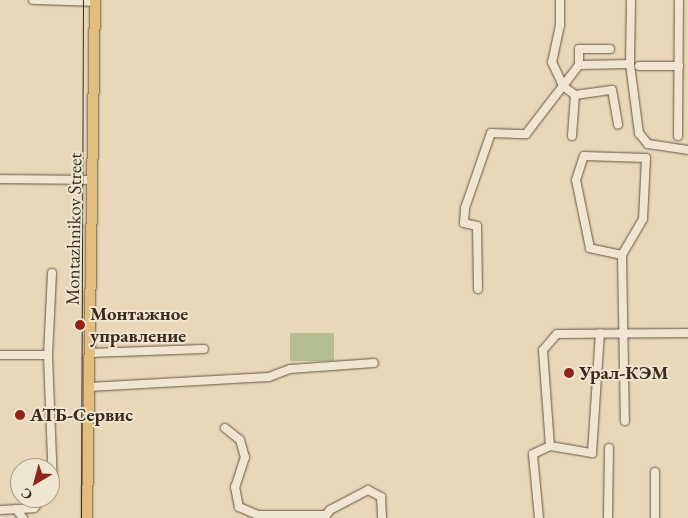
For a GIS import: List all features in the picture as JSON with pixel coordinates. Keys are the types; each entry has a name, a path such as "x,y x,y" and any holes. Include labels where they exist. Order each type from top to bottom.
{"main road":[{"name":"Montazhnikov Street","path":"86,518 95,1"}],"lane":[{"path":"33,0 95,1"},
{"path":"560,0 560,25 552,62 563,86 575,95 612,90 618,124"},
{"path":"631,0 630,64 639,133 648,144 688,150"},
{"path":"678,136 680,0"},
{"path":"478,289 477,226 464,223 465,208 491,133 526,134 579,65 580,49 610,50"},
{"path":"579,65 630,64"},
{"path":"639,66 679,66"},
{"path":"572,136 575,95"},
{"path":"622,255 590,248 576,180 584,156 646,158 643,220 622,255 624,421"},
{"path":"0,179 92,180"},
{"path":"52,273 48,355 52,458"},
{"path":"539,518 533,454 550,446 592,453 600,333"},
{"path":"550,446 543,350 557,334 688,333"},
{"path":"89,353 204,349"},
{"path":"0,355 48,355"},
{"path":"89,387 269,377 290,369 374,363"},
{"path":"225,428 240,440 245,457 235,487 239,507 258,514 325,517 368,490 381,497 382,518"},
{"path":"608,518 609,448"},
{"path":"655,472 655,518"},
{"path":"0,510 34,508"},
{"path":"16,509 23,518"}],"green space":[{"path":"290,333 334,333 334,361 290,361"}],"tram line":[{"path":"81,518 83,0"}],"place":[{"name":"Монтажное управление","path":"80,325"},
{"name":"Урал-КЭМ","path":"569,373"},
{"name":"АТБ-Сервис","path":"20,415"}]}
